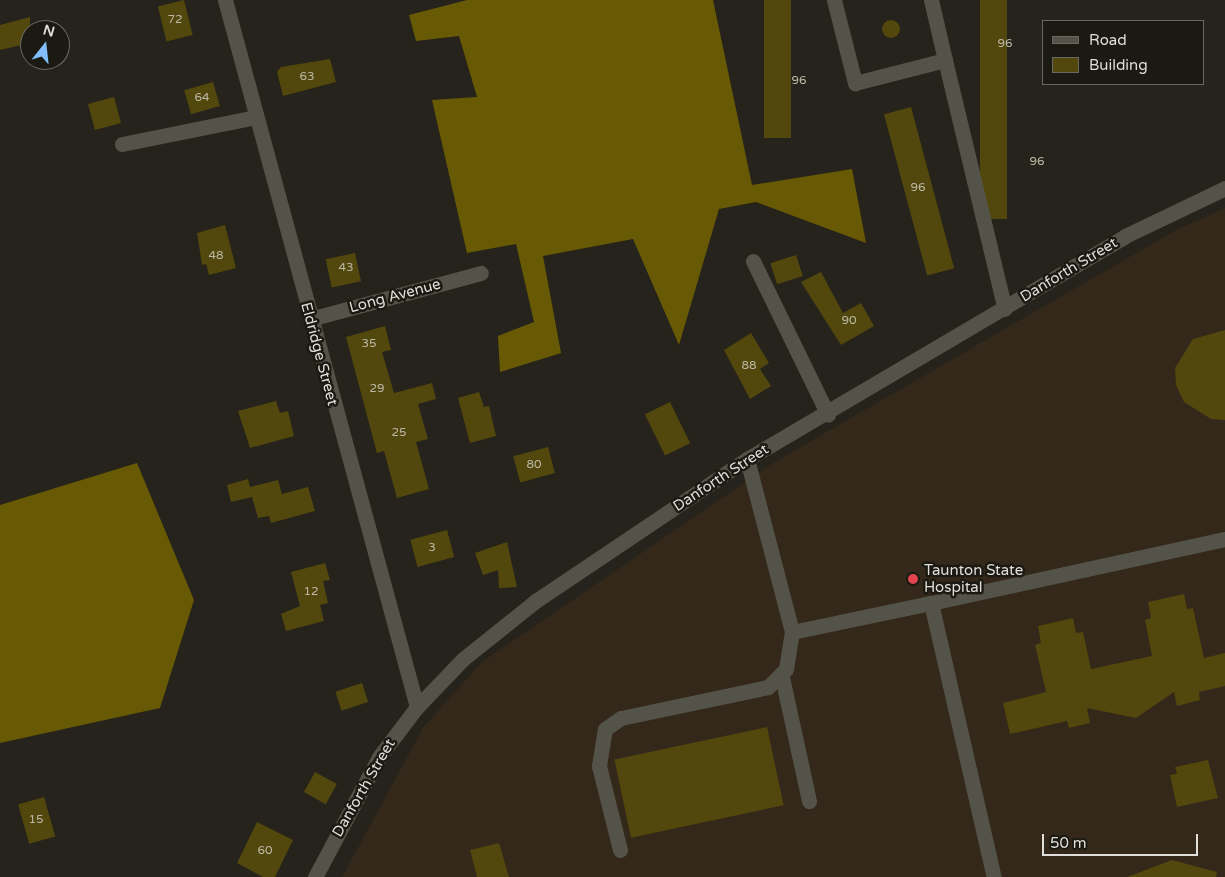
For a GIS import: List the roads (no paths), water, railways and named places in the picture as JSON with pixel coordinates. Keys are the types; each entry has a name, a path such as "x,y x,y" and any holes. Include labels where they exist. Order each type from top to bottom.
{"street":[{"name":"Eldridge Street","path":"226,0 310,319 417,707"},
{"path":"834,0 855,83 945,60"},
{"path":"931,0 1005,309"},
{"path":"122,144 256,117"},
{"name":"Danforth Street","path":"315,877 379,758 417,707 463,659 537,600 747,459 828,415 1125,236 1225,188"},
{"path":"753,261 828,415"},
{"name":"Long Avenue","path":"310,319 481,273"},
{"path":"620,850 599,766 605,729 620,718 762,688 782,676 790,660 792,632 747,459"},
{"path":"792,632 1225,539"},
{"path":"931,603 994,877"},
{"path":"782,676 809,801"}],"place":[{"name":"Taunton State Hospital","path":"913,579"}]}
